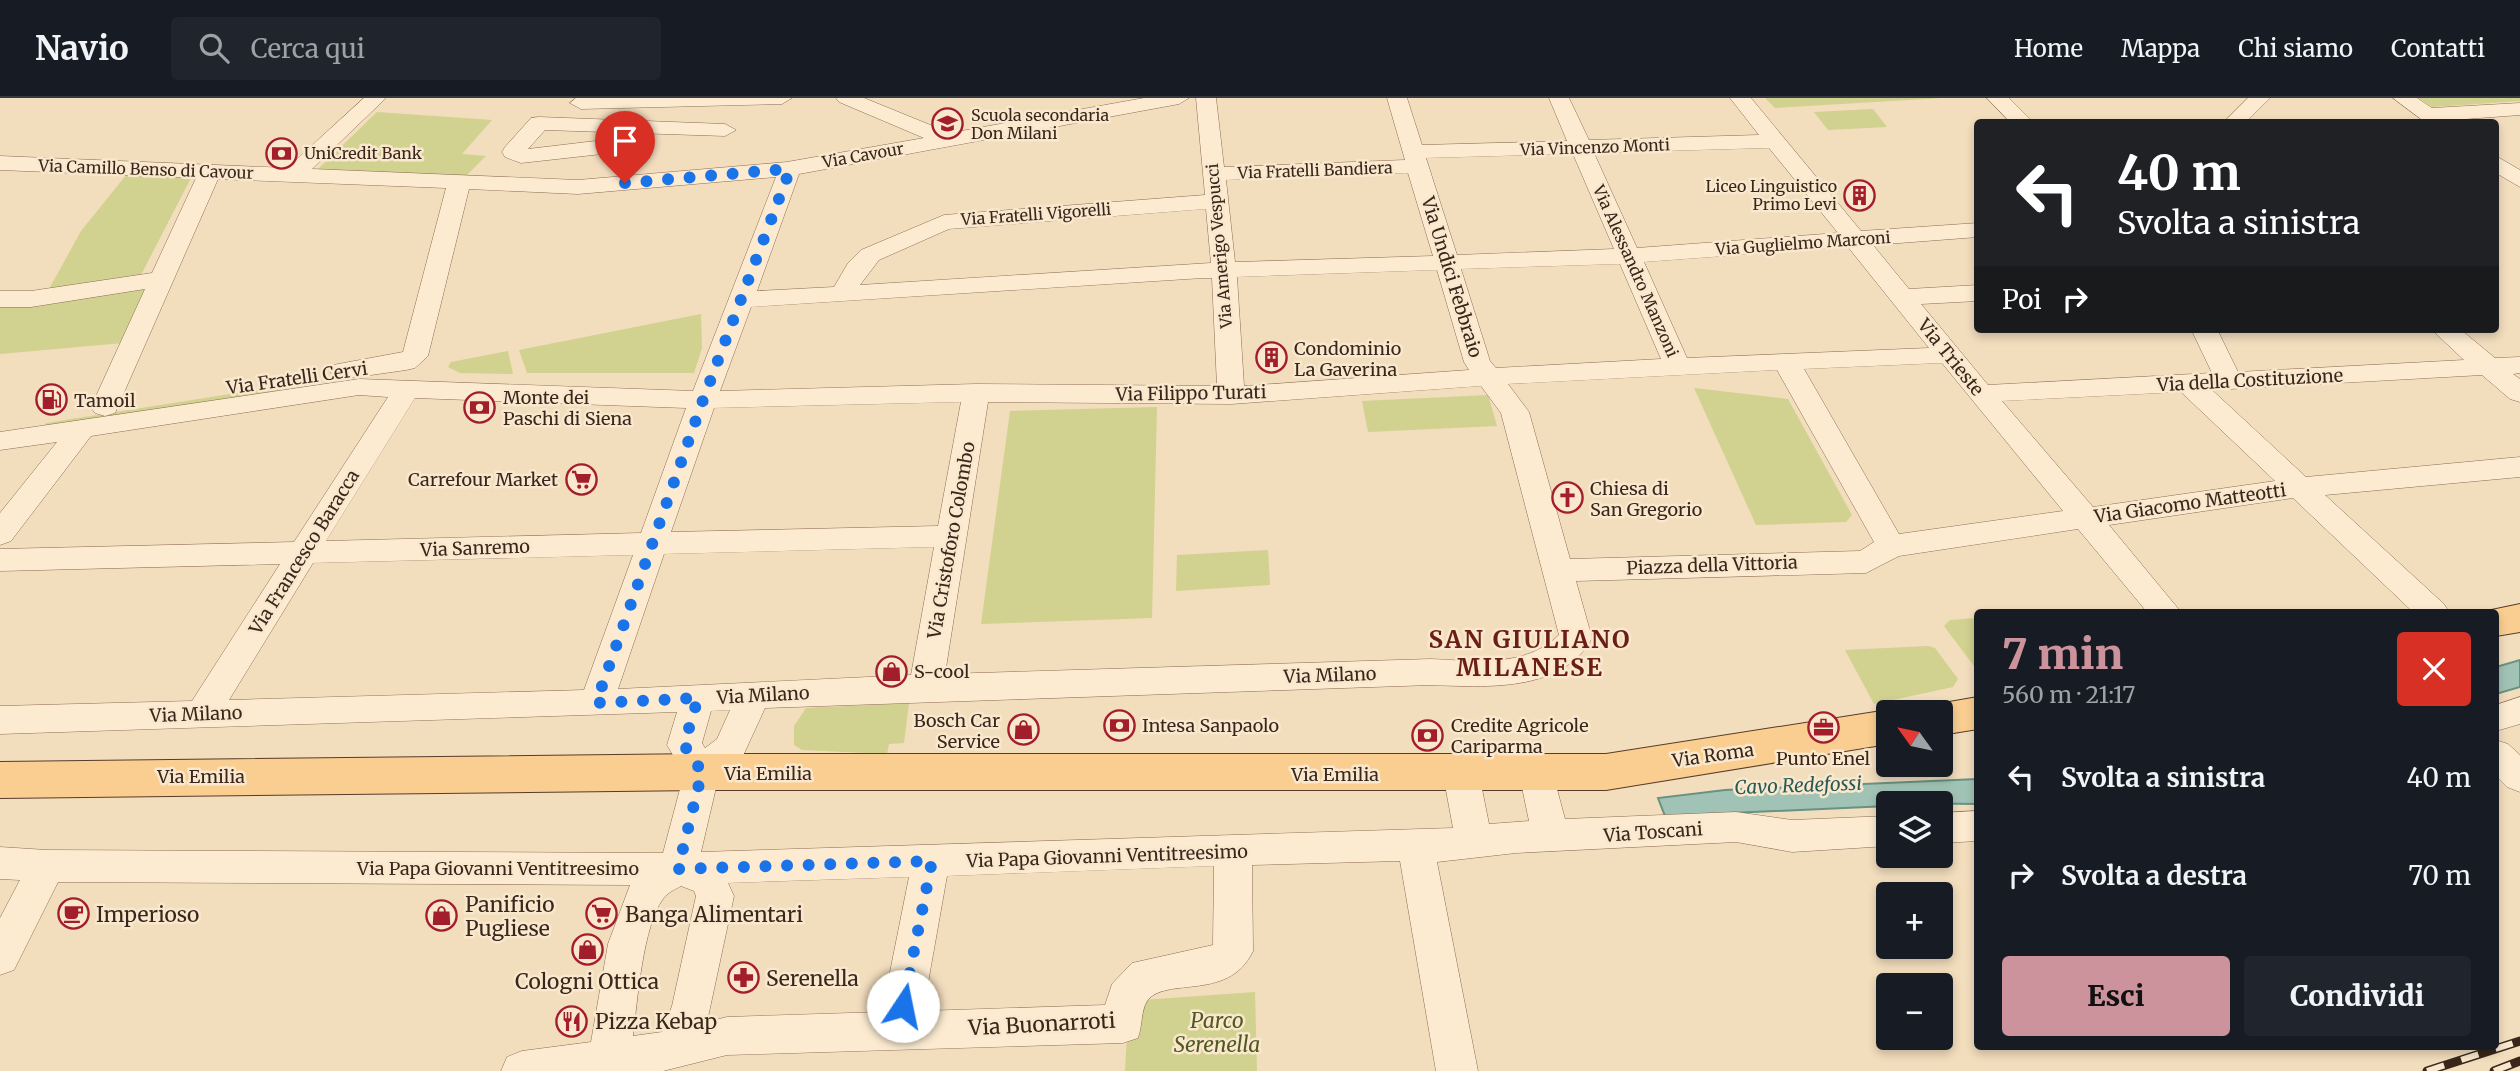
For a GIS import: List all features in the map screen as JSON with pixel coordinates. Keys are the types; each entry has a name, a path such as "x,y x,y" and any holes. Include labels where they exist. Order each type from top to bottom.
{"main road":[{"path":"2499,622 2520,618"},
{"path":"1953,716 1974,714"},
{"name":"Via Roma","path":"1537,773 1606,772 1876,729"},
{"name":"Via Emilia","path":"0,780 702,772 1537,773"}],"street":[{"path":"292,176 376,98"},
{"path":"582,103 782,98"},
{"path":"846,98 948,140"},
{"name":"Via Cavour","path":"292,176 578,187 720,152 787,169 1179,98"},
{"name":"Via Amerigo Vespucci","path":"1206,98 1214,201 1224,270 1231,395"},
{"name":"Via Undici Febbraio","path":"1397,98 1477,362 1516,412 1576,638 1564,654 1534,668"},
{"name":"Via Alessandro Manzoni","path":"1559,98 1678,367"},
{"name":"Via Trieste","path":"1740,98 1981,394 2163,609"},
{"path":"1997,98 2019,119"},
{"path":"2237,119 2260,98"},
{"path":"2403,98 2433,119 2520,109"},
{"path":"720,152 747,99"},
{"path":"399,380 420,348 471,181 517,154 539,123 720,152"},
{"path":"517,154 687,138 720,152"},
{"name":"Via Vincenzo Monti","path":"1416,159 1580,147 1776,141"},
{"name":"Via Fratelli Bandiera","path":"1212,174 1416,159"},
{"name":"Via Camillo Benso di Cavour","path":"0,163 292,176"},
{"path":"2499,165 2520,180"},
{"path":"596,703 703,400 788,175 787,169"},
{"path":"105,407 210,171"},
{"path":"2499,191 2520,190"},
{"name":"Via Fratelli Vigorelli","path":"843,292 857,268 870,255 944,222 1214,201"},
{"name":"Via Guglielmo Marconi","path":"1629,256 1974,230"},
{"path":"742,300 1224,270 1629,256"},
{"path":"0,299 31,299 163,279"},
{"path":"1903,297 1974,293"},
{"path":"2206,333 2230,382"},
{"path":"2449,333 2520,393"},
{"name":"Via Filippo Turati","path":"399,380 703,400 976,393 1231,395 1487,377 1950,355"},
{"path":"1786,362 1878,554"},
{"name":"Via della Costituzione","path":"1981,394 2520,365"},
{"name":"Via Fratelli Cervi","path":"0,423 105,407 399,380"},
{"name":"Via Fratelli Cervi","path":"0,441 399,380"},
{"name":"Via Francesco Baracca","path":"202,714 304,552 399,380"},
{"path":"2189,384 2430,609"},
{"name":"Via Cristoforo Colombo","path":"926,687 976,393"},
{"path":"0,534 82,429"},
{"name":"Via Giacomo Matteotti","path":"1878,554 2087,518 2300,487 2520,467"},
{"name":"Via Sanremo","path":"0,560 951,536"},
{"name":"Piazza della Vittoria","path":"1559,570 1878,554"},
{"name":"Via Milano","path":"0,720 596,703 926,687 1431,672 1484,674 1534,668"},
{"path":"610,1060 616,1010 637,911 651,886 678,869 702,772 730,748 754,695"},
{"path":"698,698 684,745 702,772"},
{"path":"2499,717 2520,710"},
{"path":"2499,757 2520,777"},
{"path":"1537,773 1550,836"},
{"path":"1461,774 1474,842"},
{"path":"1953,827 1974,826"},
{"name":"Via Toscani","path":"1416,847 1550,836 1736,827 1792,836 1876,832"},
{"name":"Via Papa Giovanni Ventitreesimo","path":"0,863 47,866 678,869 1233,852 1361,845 1416,847"},
{"path":"1416,847 1457,1071"},
{"name":"Via Buonarroti","path":"522,1071 676,1049 727,1036 1123,1024 1126,997 1146,976 1222,963 1234,951 1233,852"},
{"path":"899,1030 932,861"},
{"path":"0,957 47,866"},
{"path":"676,1049 692,1006 715,896 708,880 678,869"}],"green space":[{"path":"1765,98 1942,98 1775,108"},
{"path":"2419,98 2520,98 2520,101 2432,107"},
{"path":"1873,109 1887,127 1828,130 1814,112"},
{"path":"377,112 492,120 462,154 486,156 466,176 318,169"},
{"path":"127,174 192,176 141,275 48,291 81,231"},
{"path":"154,285 123,343 0,354 0,306"},
{"path":"701,314 702,348 694,373 527,373 519,350"},
{"path":"508,351 513,374 460,373 448,367 451,362"},
{"path":"282,386 276,393 43,429 46,423"},
{"path":"1694,388 1788,399 1852,515 1846,522 1756,525"},
{"path":"1488,395 1497,426 1368,432 1362,401"},
{"path":"1157,407 1152,618 981,624 1010,411"},
{"path":"1268,550 1270,585 1176,591 1177,555"},
{"path":"1974,618 1974,666 1944,626 1950,620"},
{"path":"1928,646 1935,648 1958,679 1953,687 1893,700 1876,700 1874,704 1845,650"},
{"path":"909,703 904,743 889,744 887,754 802,750 794,745 794,726 806,708"},
{"name":"Parco Serenella","path":"1255,992 1257,1071 1125,1071 1128,1016 1142,1000"}],"shaded area":[{"path":"2520,660 2520,687 2499,693 2499,666"},
{"path":"1974,779 1974,804 1953,804 1953,791 1876,791 1876,807 1665,816 1658,798 1725,790"}],"railway":[{"path":"2499,1048 2520,1041"},
{"path":"2427,1071 2492,1050"},
{"path":"2494,1071 2520,1061"}],"place":[{"name":"Scuola secondaria Don Milani","path":"948,124"},
{"name":"UniCredit Bank","path":"281,153"},
{"name":"Liceo Linguistico Primo Levi","path":"1860,195"},
{"name":"Condominio La Gaverina","path":"1271,358"},
{"name":"Tamoil","path":"51,400"},
{"name":"Monte dei Paschi di Siena","path":"480,407"},
{"name":"Carrefour Market","path":"581,479"},
{"name":"Chiesa di San Gregorio","path":"1567,498"},
{"name":"S-cool","path":"891,671"},
{"name":"Intesa Sanpaolo","path":"1119,725"},
{"name":"Punto Enel","path":"1823,727"},
{"name":"Bosch Car Service","path":"1023,730"},
{"name":"Credite Agricole Cariparma","path":"1428,735"},
{"name":"Imperioso","path":"73,914"},
{"name":"Banga Alimentari","path":"602,914"},
{"name":"Panificio Pugliese","path":"442,916"},
{"name":"Cologni Ottica","path":"587,949"},
{"name":"Serenella","path":"743,978"},
{"name":"Pizza Kebap","path":"572,1021"}],"district":[{"name":"SAN GIULIANO MILANESE","path":"1530,653"}],"route":[{"path":"625,183 787,169 788,175 703,400 596,703 698,698 684,745 702,772 678,869 932,861 903,1006"}],"water label":[{"name":"Cavo Redefossi","path":"1798,785"}]}
